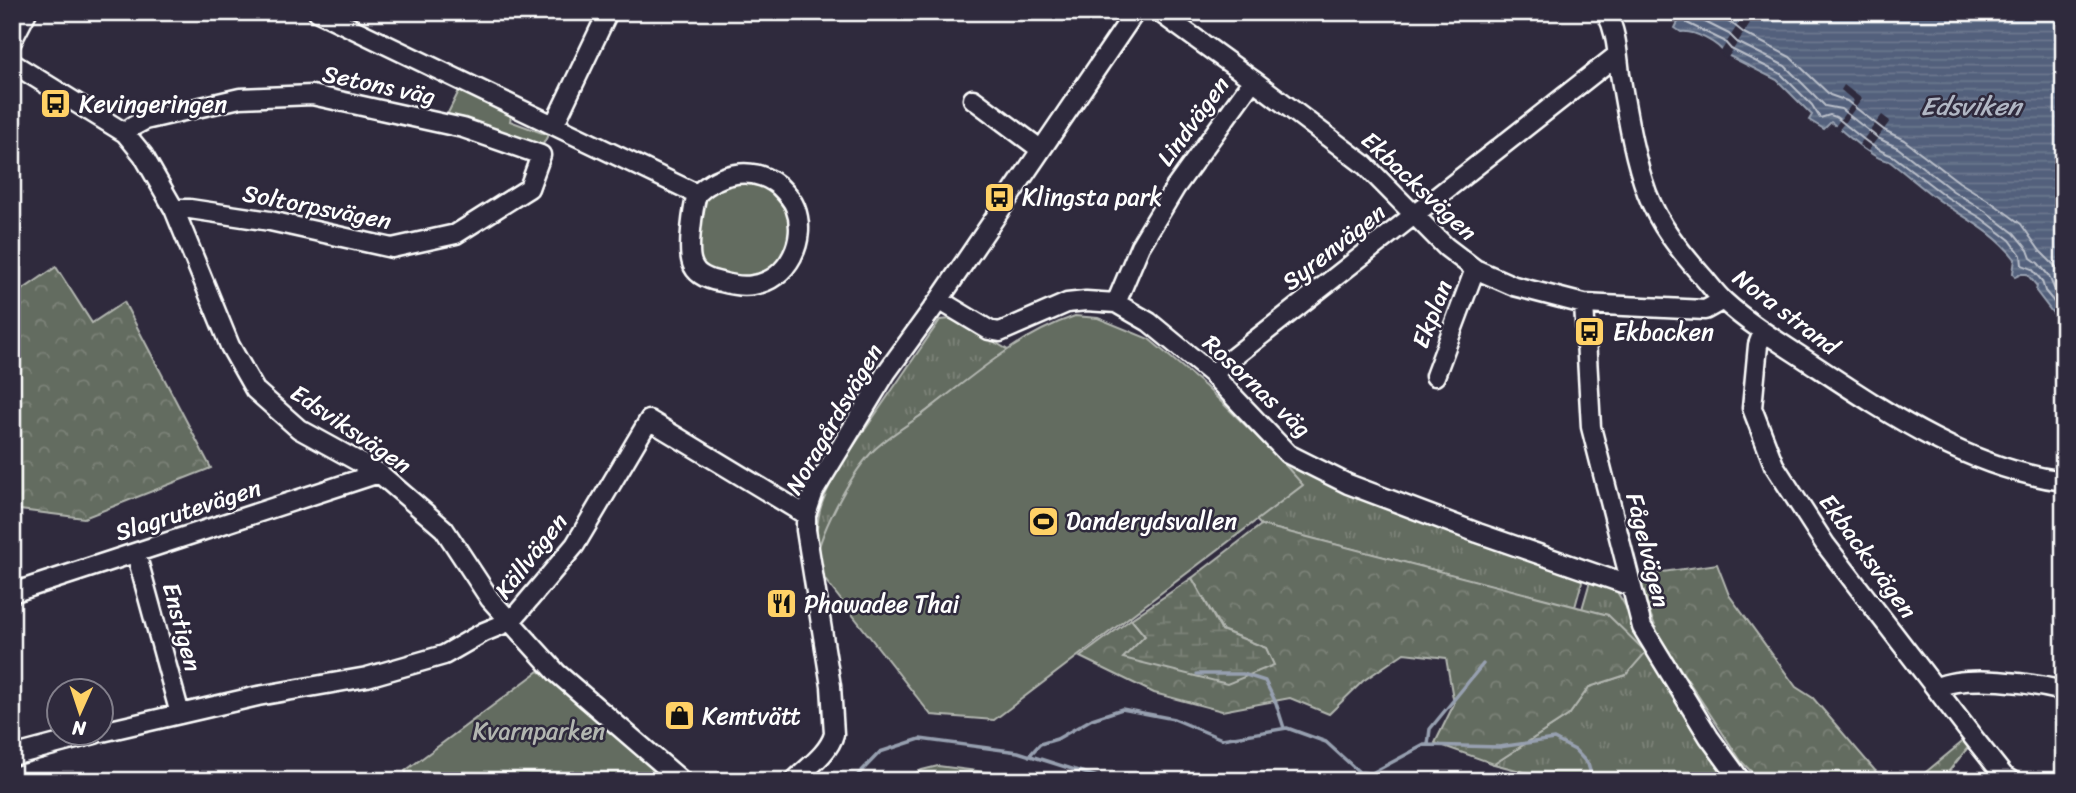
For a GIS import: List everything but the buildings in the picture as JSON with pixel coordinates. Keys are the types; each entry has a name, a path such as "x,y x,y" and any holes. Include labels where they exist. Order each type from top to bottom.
{"street":[{"path":"12,41 27,12"},
{"path":"318,12 697,194"},
{"path":"554,125 608,12"},
{"name":"Noragårdsvägen","path":"794,781 832,742 834,734 830,678 806,530 806,514 814,491 886,373 939,300 1135,12"},
{"name":"Ekbacksvägen","path":"1159,12 1364,166 1446,247 1475,269 1514,286 1584,304 1705,310 1723,300"},
{"name":"Nora strand","path":"1606,12 1615,32 1637,161 1648,195 1681,252 1723,300 1763,332 1888,412 1960,451 2017,473 2064,481"},
{"name":"Syrenvägen","path":"1212,374 1617,55"},
{"name":"Edsviksvägen","path":"12,63 125,133 143,155 174,209 230,346 255,390 299,429 379,473 444,529 490,599 557,673 682,781"},
{"name":"Lindvägen","path":"1116,303 1140,246 1175,188 1253,80"},
{"name":"Setons väg","path":"125,133 145,120 240,98 312,95 463,128 541,156"},
{"path":"973,99 1040,149"},
{"name":"Soltorpsvägen","path":"174,209 190,209 270,222 392,248 456,234 529,188 541,156"},
{"path":"744,173 772,181 790,198 796,207 799,236 789,262 776,277 746,286 710,280 699,274 691,262 692,216 697,194 717,179 744,173"},
{"name":"Ekplan","path":"1435,376 1475,269"},
{"name":"Rosornas väg","path":"939,300 989,330 1000,331 1067,303 1086,300 1116,303 1149,322 1212,374 1288,454 1348,484 1631,586"},
{"name":"Fågelvägen","path":"1584,304 1591,427 1642,627 1709,737 1741,781"},
{"name":"Ekbacksvägen","path":"1763,332 1758,345 1752,408 1774,465 1825,544 1987,755 2004,776 2012,781"},
{"name":"Källvägen","path":"116,729 258,696 367,677 444,655 484,632 511,621 575,545 649,420 806,514"},
{"name":"Slagrutevägen","path":"12,593 379,473"},
{"name":"Enstigen","path":"136,553 180,714"},
{"path":"1937,687 1950,682 1979,681 2016,683 2064,691"},
{"path":"12,756 46,746"}],"green space":[{"path":"461,87 511,116 510,121 548,135 540,150 444,121"},
{"path":"737,180 760,185 774,192 784,203 795,224 780,266 756,279 721,276 701,265 698,236 701,205 711,191"},
{"path":"56,267 92,323 124,302 211,468 84,518 12,509 12,297"},
{"name":"Danderydsvallen","path":"1075,316 1098,318 1149,339 1206,387 1303,485 994,720 931,715 815,567 822,539 845,491 863,463 889,437 1014,346"},
{"path":"951,319 1008,350 872,452 816,553 820,509 838,469 940,320"},
{"path":"1281,455 1584,574 1575,607 1261,525 1255,519 1302,485 1278,457"},
{"path":"1261,525 1608,615 1646,652 1626,675 1589,687 1569,715 1494,764 1435,743 1454,704 1446,658 1404,653 1363,681 1329,714 1290,698 1222,711 1154,693 1080,657 1131,619 1145,636 1124,658 1273,665 1266,648 1222,630 1192,578"},
{"path":"1717,564 1729,595 1796,687 1813,698 1884,781 1760,781 1741,761 1660,638 1635,576"},
{"path":"1192,578 1221,630 1266,648 1274,665 1227,684 1123,658 1145,636 1131,619"},
{"path":"1591,578 1616,590 1644,638 1646,652 1658,666 1686,717 1727,781 1558,781 1494,764 1569,715 1589,687 1626,675 1608,615 1582,609"},
{"name":"Kvarnparken","path":"539,671 638,743 679,781 411,781 405,771"},
{"path":"1966,739 1970,745 1941,781 1915,781"},
{"path":"938,766 1008,775 1047,775 1047,781 898,781"}],"water":[{"name":"Edsviken","path":"1666,12 2064,12 2064,323 2036,291 2037,286 2027,274 2015,277 2015,259 1992,236 1889,161 1867,151 1831,122 1824,129 1809,120 1812,115 1777,80 1725,54 1705,38 1675,28 1679,20"}],"pier":[{"path":"1742,18 1750,23 1727,59 1720,53"},
{"path":"1844,85 1862,99 1838,131 1834,128 1854,101 1841,90"},
{"path":"1882,115 1890,121 1868,151 1859,145"}],"waterway":[{"path":"1428,745 1430,729 1483,664"},
{"path":"1197,674 1243,674 1265,681 1284,728"},
{"path":"1029,756 1040,744 1057,739 1092,719 1122,709 1174,719 1222,739 1287,728 1326,742 1359,772 1372,773 1424,745 1499,747 1554,739 1575,750 1588,764 1593,781"},
{"path":"852,781 880,752 920,739 1018,752 1110,781"},
{"path":"527,776 581,774 602,781"},
{"path":"500,781 523,777"}],"place":[{"name":"Kevingeringen","path":"56,104"},
{"name":"Klingsta park","path":"999,197"},
{"name":"Ekbacken","path":"1590,332"},
{"name":"Danderydsvallen","path":"1043,521"},
{"name":"Phawadee Thai","path":"781,604"},
{"name":"Kemtvätt","path":"679,716"}]}
